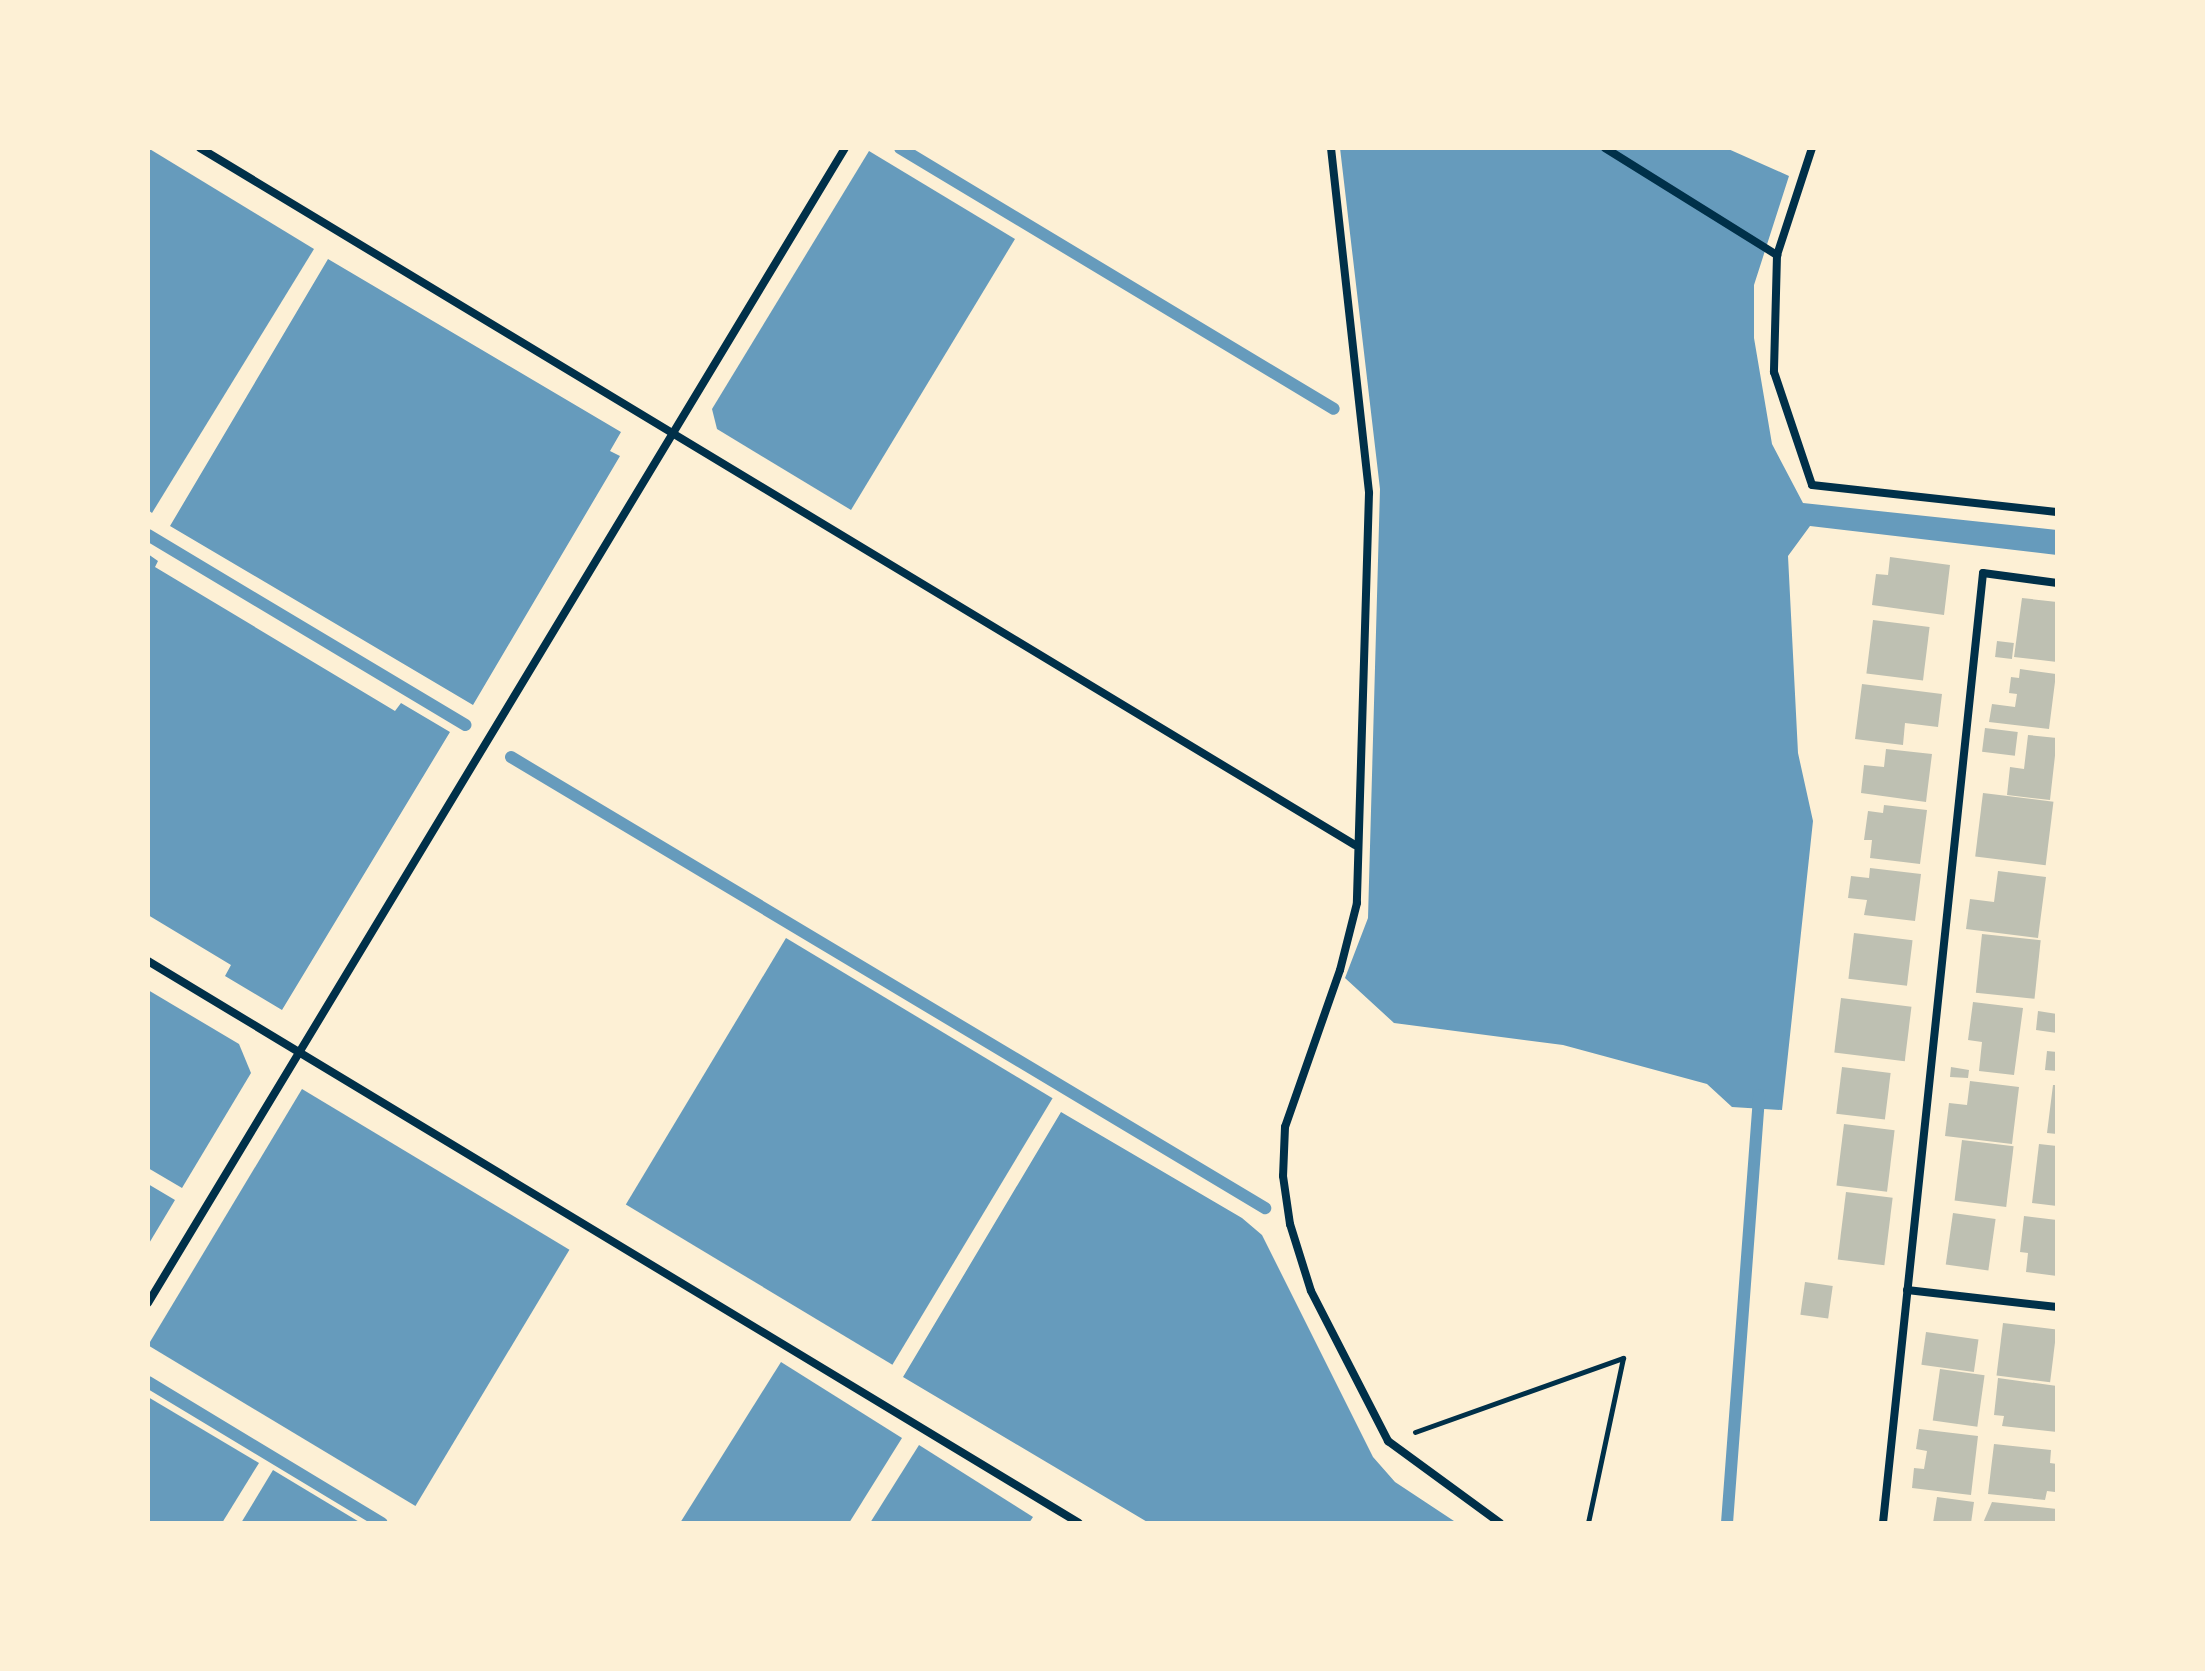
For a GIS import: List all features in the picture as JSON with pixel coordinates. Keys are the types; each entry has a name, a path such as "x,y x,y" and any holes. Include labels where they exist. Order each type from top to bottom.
{"street":[{"path":"200,148 1355,845"},
{"path":"148,1303 296,1050 845,148"},
{"path":"1331,148 1369,493 1355,845 1357,903 1340,970 1285,1127 1283,1176 1290,1224 1311,1291 1388,1441 1500,1523"},
{"path":"1605,148 1773,252"},
{"path":"1812,148 1773,252 1774,372 1812,485 2057,512"},
{"path":"1883,1523 1983,573 2057,583"},
{"path":"148,961 1079,1523"},
{"path":"1907,1290 2057,1307"}],"path":[{"path":"1388,1441 1623,1358 1588,1523"}],"water":[{"path":"148,148 314,249 152,513 148,510"},
{"path":"1340,148 1726,148 1789,176 1754,285 1754,338 1772,444 1803,503 2057,530 2057,555 1810,526 1788,556 1798,753 1813,821 1782,1110 1732,1107 1707,1084 1563,1045 1394,1023 1345,978 1368,918 1380,489"},
{"path":"869,151 1015,239 851,510 717,429 712,409"},
{"path":"328,259 621,432 610,451 620,456 473,705 170,526"},
{"path":"148,554 158,561 155,567 395,711 401,703 450,732 282,1010 225,976 231,965 148,915"},
{"path":"786,938 1053,1098 892,1365 626,1205"},
{"path":"148,990 239,1044 251,1073 182,1188 148,1168"},
{"path":"302,1089 569,1250 415,1506 148,1345"},
{"path":"1061,1112 1242,1218 1262,1235 1373,1457 1395,1482 1457,1523 1149,1523 903,1377"},
{"path":"148,1184 175,1200 148,1245"},
{"path":"781,1362 902,1438 849,1523 680,1523"},
{"path":"148,1397 259,1463 222,1523 148,1523"},
{"path":"919,1445 1033,1517 1029,1523 870,1523"},
{"path":"273,1470 361,1523 241,1523"}],"building":[{"path":"1890,557 1950,565 1944,615 1872,605 1876,574 1888,575"},
{"path":"2022,598 2057,602 2057,662 2014,657"},
{"path":"1873,620 1930,627 1923,681 1866,674"},
{"path":"1997,641 2014,643 2012,659 1995,657"},
{"path":"2020,669 2056,674 2049,729 1989,722 1992,704 2015,707 2017,694 2009,693 2011,677 2019,678"},
{"path":"1862,684 1942,694 1938,727 1905,723 1903,745 1855,739"},
{"path":"1985,728 2018,732 2015,756 1982,752"},
{"path":"2028,735 2057,738 2050,800 2007,795 2010,767 2024,769"},
{"path":"1886,749 1932,754 1926,802 1861,793 1864,765 1884,767"},
{"path":"1983,793 2053,802 2046,865 1975,857"},
{"path":"1884,805 1927,810 1920,864 1870,858 1872,840 1864,840 1868,811 1883,813"},
{"path":"1870,868 1921,874 1915,921 1864,915 1867,900 1848,898 1851,876 1869,878"},
{"path":"1998,871 2046,877 2038,938 1966,929 1970,899 1994,902"},
{"path":"1854,933 1913,940 1907,986 1848,979"},
{"path":"1982,934 2041,940 2035,999 1976,993"},
{"path":"1841,998 1911,1007 1905,1061 1834,1053"},
{"path":"1973,1002 2023,1008 2014,1075 1979,1071 1982,1042 1968,1040"},
{"path":"2038,1011 2057,1014 2057,1033 2036,1030"},
{"path":"2047,1051 2057,1052 2057,1071 2045,1070"},
{"path":"1842,1067 1891,1073 1885,1120 1836,1114"},
{"path":"1951,1067 1969,1070 1968,1078 1950,1077"},
{"path":"1970,1081 2019,1087 2012,1144 1945,1136 1949,1103 1967,1105"},
{"path":"2053,1085 2057,1085 2057,1134 2047,1133"},
{"path":"1844,1124 1895,1130 1887,1192 1836,1186"},
{"path":"1962,1140 2014,1146 2006,1207 1955,1201"},
{"path":"2039,1144 2057,1146 2057,1206 2032,1203"},
{"path":"1846,1192 1893,1198 1884,1265 1838,1259"},
{"path":"1953,1213 1996,1219 1988,1270 1946,1264"},
{"path":"2024,1216 2057,1220 2057,1276 2026,1272 2028,1253 2020,1252"},
{"path":"1805,1282 1833,1286 1828,1319 1800,1315"},
{"path":"2003,1323 2057,1330 2050,1382 1997,1376"},
{"path":"1926,1332 1978,1339 1974,1372 1921,1365"},
{"path":"1940,1369 1985,1375 1977,1427 1933,1420"},
{"path":"1998,1378 2057,1386 2057,1432 2002,1426 2004,1416 1994,1415"},
{"path":"1919,1429 1978,1436 1971,1495 1912,1488 1914,1468 1924,1469 1927,1451 1916,1449"},
{"path":"1994,1444 2051,1450 2050,1463 2057,1464 2055,1492 2047,1491 2045,1500 1988,1494"},
{"path":"1937,1497 1974,1502 1971,1523 1933,1523"},
{"path":"1992,1502 2057,1509 2057,1523 1983,1523"}],"waterway":[{"path":"900,148 1334,409"},
{"path":"148,535 465,725"},
{"path":"511,757 1265,1208"},
{"path":"1727,1523 1759,1095"},
{"path":"148,1382 382,1523"}]}
